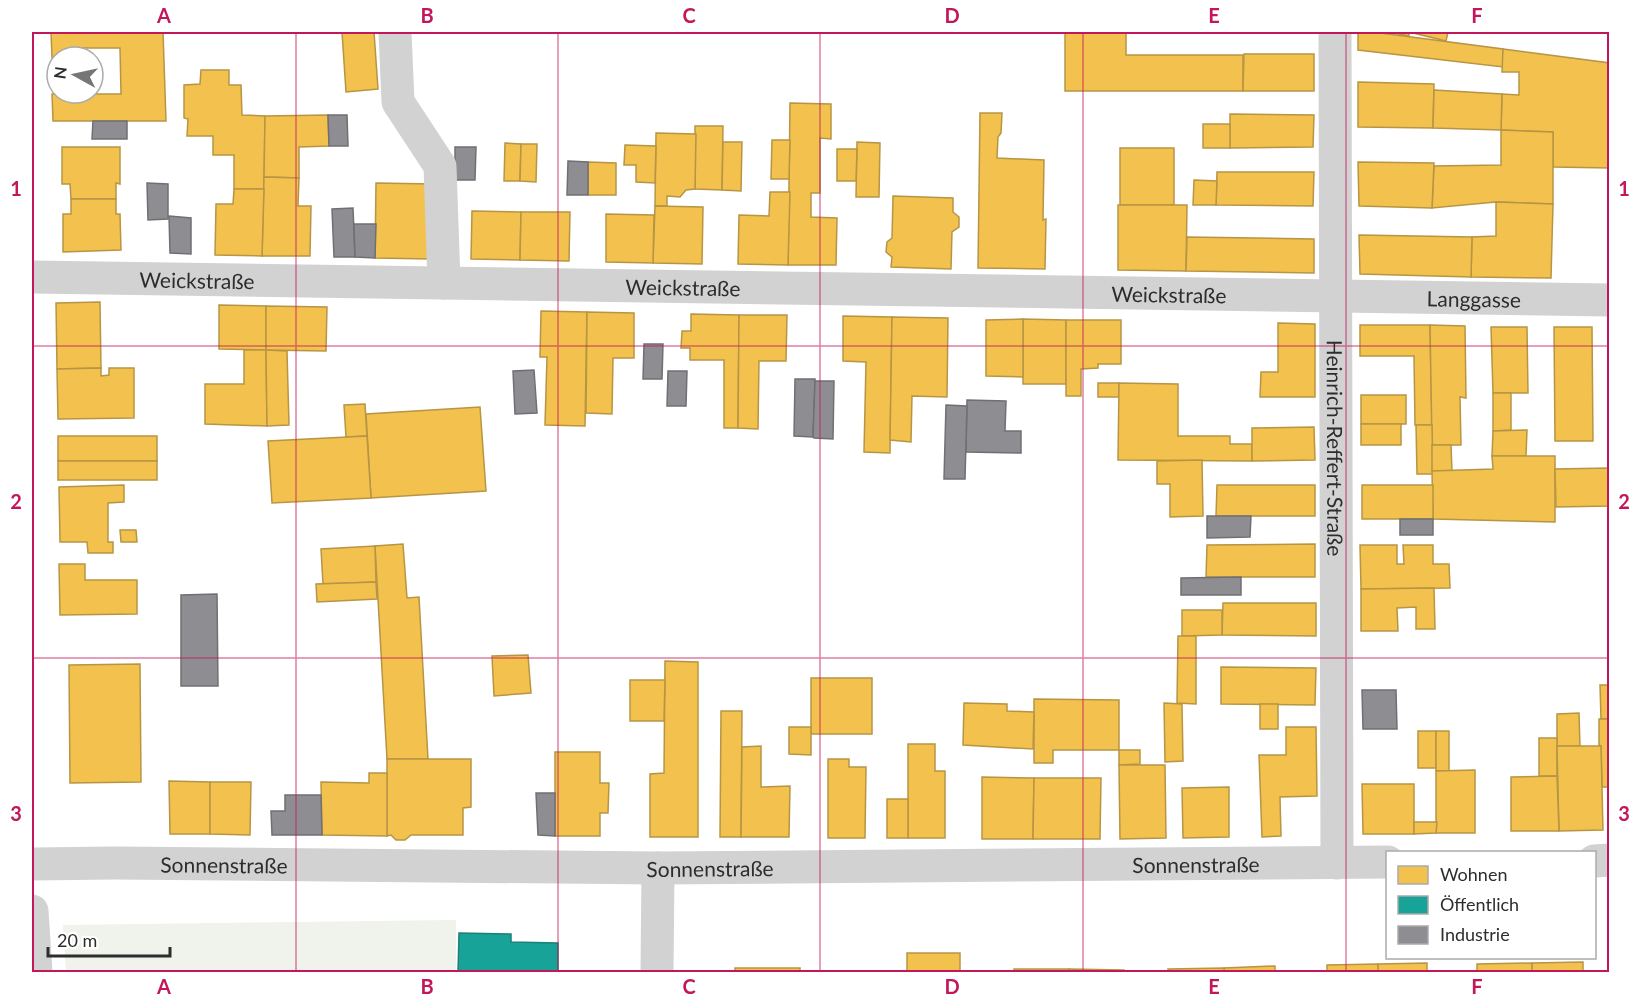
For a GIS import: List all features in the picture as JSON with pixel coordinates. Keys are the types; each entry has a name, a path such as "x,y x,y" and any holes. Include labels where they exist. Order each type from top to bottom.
{"street":[{"path":"395,32 398,102 440,166 444,283"},
{"name":"Heinrich-Reffert-Straße","path":"1335,32 1337,862"},
{"name":"Weickstraße","path":"32,277 1336,296"},
{"name":"Langgasse","path":"1336,296 1610,300"},
{"name":"Sonnenstraße","path":"32,864 658,868 1386,862"},
{"path":"657,972 658,868"},
{"path":"32,911 36,972"}],"shaded area":[{"path":"456,920 456,972 66,972 63,925"}],"building: Wohnen":[{"path":"51,32 163,32 166,121 53,121 52,105 105,105 105,94 121,94 120,48 105,48 105,45 52,45"},
{"path":"342,32 374,32 378,89 346,92"},
{"path":"1065,32 1126,32 1126,55 1243,55 1243,91 1065,91"},
{"path":"1358,32 1503,49 1503,67 1358,50"},
{"path":"1388,32 1409,32 1409,36"},
{"path":"1409,32 1448,32 1446,41"},
{"path":"1503,49 1610,63 1610,168 1553,167 1553,132 1501,130 1502,94 1519,95 1519,72 1502,72"},
{"path":"1244,54 1314,54 1314,91 1243,91"},
{"path":"201,70 229,70 229,85 241,85 242,115 265,116 264,189 234,189 234,155 213,155 213,136 187,136 188,119 184,118 184,85 200,84"},
{"path":"1358,82 1434,84 1433,128 1358,127"},
{"path":"1434,90 1502,94 1501,130 1433,128"},
{"path":"790,103 831,104 831,139 820,138 820,193 811,193 811,217 837,218 836,265 788,265"},
{"path":"980,113 1002,113 997,158 1044,160 1045,269 978,268"},
{"path":"1230,114 1314,115 1313,147 1230,148"},
{"path":"328,115 329,146 299,147 299,178 264,177 265,116"},
{"path":"1203,124 1230,124 1230,148 1203,148"},
{"path":"695,126 723,126 722,190 695,189"},
{"path":"1501,130 1553,132 1553,204 1496,202 1432,208 1434,166 1501,165"},
{"path":"656,133 696,134 695,189 686,190 680,197 667,196 667,206 655,206"},
{"path":"772,140 790,140 789,179 771,179"},
{"path":"723,142 742,142 741,191 722,190"},
{"path":"857,142 880,143 879,197 856,197"},
{"path":"505,143 521,144 520,181 504,181"},
{"path":"521,144 537,144 536,182 520,181"},
{"path":"625,145 656,146 655,183 636,182 636,165 624,165"},
{"path":"62,147 120,147 120,184 116,183 116,199 71,199 70,184 62,184"},
{"path":"1120,148 1174,148 1174,205 1120,205"},
{"path":"837,149 857,149 856,181 837,181"},
{"path":"588,162 616,163 616,195 588,195"},
{"path":"1358,162 1434,163 1432,208 1359,206"},
{"path":"1217,172 1314,172 1313,206 1216,205"},
{"path":"264,177 299,178 298,206 311,206 310,256 262,256"},
{"path":"1194,180 1217,181 1216,205 1193,205"},
{"path":"376,183 433,184 431,259 375,258"},
{"path":"234,189 264,189 262,256 215,255 216,204 233,204"},
{"path":"770,192 790,192 788,265 738,264 739,215 769,216"},
{"path":"893,196 953,198 953,212 959,217 959,227 952,232 951,269 891,267 892,257 886,252 887,242 892,238"},
{"path":"71,199 116,199 116,214 120,214 121,250 63,252 63,214 71,214"},
{"path":"1496,202 1553,204 1551,278 1471,277 1472,237 1496,236"},
{"path":"1118,205 1187,205 1186,271 1118,270"},
{"path":"655,206 703,207 702,264 653,263"},
{"path":"472,211 521,212 520,260 471,259"},
{"path":"521,212 570,212 569,261 520,260"},
{"path":"606,214 654,215 653,263 606,262"},
{"path":"1359,235 1472,237 1471,277 1360,274"},
{"path":"1187,237 1314,239 1314,273 1186,271"},
{"path":"100,302 101,368 57,369 56,303"},
{"path":"219,305 266,306 266,350 219,349"},
{"path":"266,306 327,307 326,351 266,350"},
{"path":"541,311 587,312 585,426 545,425 547,357 540,357"},
{"path":"587,312 634,313 634,358 613,358 612,414 586,413"},
{"path":"691,314 739,315 738,428 724,428 724,360 690,360 690,348 681,348 682,331 691,331"},
{"path":"739,315 787,315 786,361 759,361 758,429 738,428"},
{"path":"843,316 892,317 890,453 864,452 866,362 843,361"},
{"path":"892,317 948,318 947,397 912,396 911,442 890,440"},
{"path":"1023,319 1066,320 1066,384 1023,384"},
{"path":"1023,319 1023,377 986,376 986,320"},
{"path":"1066,320 1121,320 1121,364 1098,364 1098,368 1081,369 1081,396 1066,396"},
{"path":"1278,323 1315,324 1315,397 1260,397 1261,372 1278,372"},
{"path":"1360,325 1430,325 1432,425 1415,425 1414,356 1360,356"},
{"path":"1430,325 1465,326 1466,398 1460,397 1461,445 1432,445"},
{"path":"1491,327 1527,327 1528,393 1493,393"},
{"path":"1554,327 1592,327 1593,441 1555,441"},
{"path":"244,350 266,350 267,426 205,424 205,384 244,384"},
{"path":"266,350 287,351 289,425 267,426"},
{"path":"101,368 101,376 109,375 109,368 134,368 134,418 58,419 57,369"},
{"path":"1098,383 1119,383 1119,397 1098,397"},
{"path":"1119,383 1178,384 1178,436 1230,436 1230,444 1252,444 1252,461 1118,460"},
{"path":"1493,393 1511,393 1511,430 1493,431"},
{"path":"1361,395 1406,395 1406,424 1361,424"},
{"path":"365,404 367,436 346,437 344,405"},
{"path":"480,407 486,491 371,498 366,414"},
{"path":"1361,424 1401,424 1401,445 1361,445"},
{"path":"1416,425 1432,425 1433,474 1417,474"},
{"path":"1314,427 1315,460 1252,461 1252,428"},
{"path":"1527,430 1526,456 1492,456 1493,431"},
{"path":"58,436 157,436 157,461 58,461"},
{"path":"367,436 371,498 272,503 268,441"},
{"path":"1432,445 1451,445 1452,471 1432,471"},
{"path":"1492,456 1555,456 1555,522 1433,519 1432,471 1493,469"},
{"path":"1202,460 1203,516 1170,517 1170,484 1157,484 1157,461"},
{"path":"58,461 157,461 157,480 58,480"},
{"path":"1610,468 1610,506 1556,507 1555,469"},
{"path":"124,485 124,502 108,503 108,542 113,542 113,553 88,553 87,542 60,542 59,487"},
{"path":"1217,485 1315,485 1315,516 1216,516"},
{"path":"1362,485 1433,485 1433,519 1362,519"},
{"path":"120,530 136,530 137,542 121,542"},
{"path":"403,544 407,598 419,597 428,759 387,759 375,546"},
{"path":"1315,544 1315,577 1206,577 1207,545"},
{"path":"1360,545 1397,545 1397,564 1404,564 1403,545 1433,545 1433,564 1449,564 1450,588 1361,589"},
{"path":"375,546 376,582 323,584 321,549"},
{"path":"59,564 85,564 85,580 137,580 137,614 60,615"},
{"path":"376,582 377,599 317,602 316,584"},
{"path":"1434,588 1435,629 1416,629 1416,607 1397,608 1398,631 1361,631 1361,589"},
{"path":"1223,603 1316,603 1316,636 1222,635"},
{"path":"1182,610 1222,610 1222,635 1182,636"},
{"path":"1178,636 1196,636 1196,704 1177,703"},
{"path":"528,655 531,693 494,696 492,656"},
{"path":"665,661 698,662 698,837 650,837 650,774 664,773"},
{"path":"140,664 141,782 70,783 69,665"},
{"path":"1221,667 1316,668 1315,705 1221,704"},
{"path":"811,678 872,678 872,734 811,734"},
{"path":"630,680 665,680 664,721 630,721"},
{"path":"1600,685 1610,685 1610,719 1601,719"},
{"path":"1034,699 1119,700 1119,750 1053,750 1053,763 1034,763"},
{"path":"964,703 1007,704 1007,711 1034,712 1033,749 963,745"},
{"path":"1164,703 1182,704 1183,761 1165,762"},
{"path":"1260,704 1278,704 1278,729 1260,729"},
{"path":"721,711 742,711 741,837 720,837"},
{"path":"1579,713 1580,746 1557,746 1557,714"},
{"path":"1599,719 1610,719 1610,787 1602,787"},
{"path":"789,727 811,727 811,755 789,754"},
{"path":"1286,727 1316,727 1317,796 1280,797 1281,836 1262,837 1259,755 1286,755"},
{"path":"1418,731 1436,731 1436,768 1418,768"},
{"path":"1436,731 1449,731 1449,771 1436,771"},
{"path":"1539,738 1557,738 1557,776 1539,776"},
{"path":"908,744 935,744 935,771 945,771 945,838 908,838"},
{"path":"761,746 761,787 790,786 789,837 741,837 742,747"},
{"path":"1557,746 1601,746 1603,830 1559,831"},
{"path":"1119,750 1140,750 1140,764 1119,765"},
{"path":"555,752 600,752 600,783 609,783 608,813 600,813 600,836 555,836"},
{"path":"387,759 471,759 471,807 463,808 463,835 411,835 405,840 396,840 391,835 387,836"},
{"path":"828,759 849,759 849,767 866,767 865,838 828,838"},
{"path":"1119,765 1165,765 1166,838 1120,839"},
{"path":"1475,770 1475,833 1436,833 1436,771"},
{"path":"369,773 387,773 387,836 322,835 321,782 369,783"},
{"path":"1557,776 1559,831 1511,831 1511,777"},
{"path":"982,777 1034,778 1033,839 982,839"},
{"path":"1034,778 1101,778 1100,839 1033,839"},
{"path":"169,781 210,782 210,834 170,834"},
{"path":"210,782 251,782 250,835 210,834"},
{"path":"1362,784 1414,784 1414,834 1363,834"},
{"path":"1229,787 1229,837 1183,838 1182,788"},
{"path":"887,799 908,799 908,838 887,838"},
{"path":"1414,822 1437,822 1436,833 1414,834"},
{"path":"907,953 960,953 960,972 907,972"},
{"path":"1583,962 1583,972 1532,972 1532,963"},
{"path":"1427,963 1427,972 1378,972 1378,964"},
{"path":"1532,963 1532,972 1477,972 1477,964"},
{"path":"1378,964 1378,972 1327,972 1327,965"},
{"path":"1275,966 1275,972 1224,972 1224,968"},
{"path":"735,968 800,968 800,972 735,972"},
{"path":"1224,968 1224,972 1168,972 1168,969"},
{"path":"1014,969 1069,969 1069,972 1014,972"},
{"path":"1069,969 1124,970 1124,972 1069,972"}],"building: Öffentlich":[{"path":"459,933 511,934 511,942 558,943 558,972 458,972"}],"building: Industrie":[{"path":"328,115 347,115 348,146 329,146"},
{"path":"93,121 127,121 127,139 92,139"},
{"path":"455,147 476,147 475,180 455,180"},
{"path":"568,161 588,162 588,195 567,195"},
{"path":"147,183 168,184 168,219 148,220"},
{"path":"353,208 355,257 334,257 332,209"},
{"path":"169,216 191,218 191,254 170,253"},
{"path":"354,224 376,224 375,258 355,257"},
{"path":"644,344 663,344 662,379 643,379"},
{"path":"534,370 537,413 515,414 513,371"},
{"path":"668,371 687,371 686,406 667,406"},
{"path":"795,379 815,379 813,437 794,436"},
{"path":"815,381 834,381 833,439 813,437"},
{"path":"967,400 1006,401 1005,431 1021,431 1021,453 966,452"},
{"path":"946,405 967,406 965,479 944,479"},
{"path":"1207,516 1251,516 1250,537 1207,538"},
{"path":"1400,519 1433,519 1433,535 1400,535"},
{"path":"1241,577 1241,595 1181,595 1181,578"},
{"path":"217,594 218,686 181,686 181,595"},
{"path":"1362,690 1396,690 1397,729 1363,729"},
{"path":"536,793 555,793 555,836 538,835"},
{"path":"285,795 321,795 322,835 272,835 271,811 285,811"}]}
